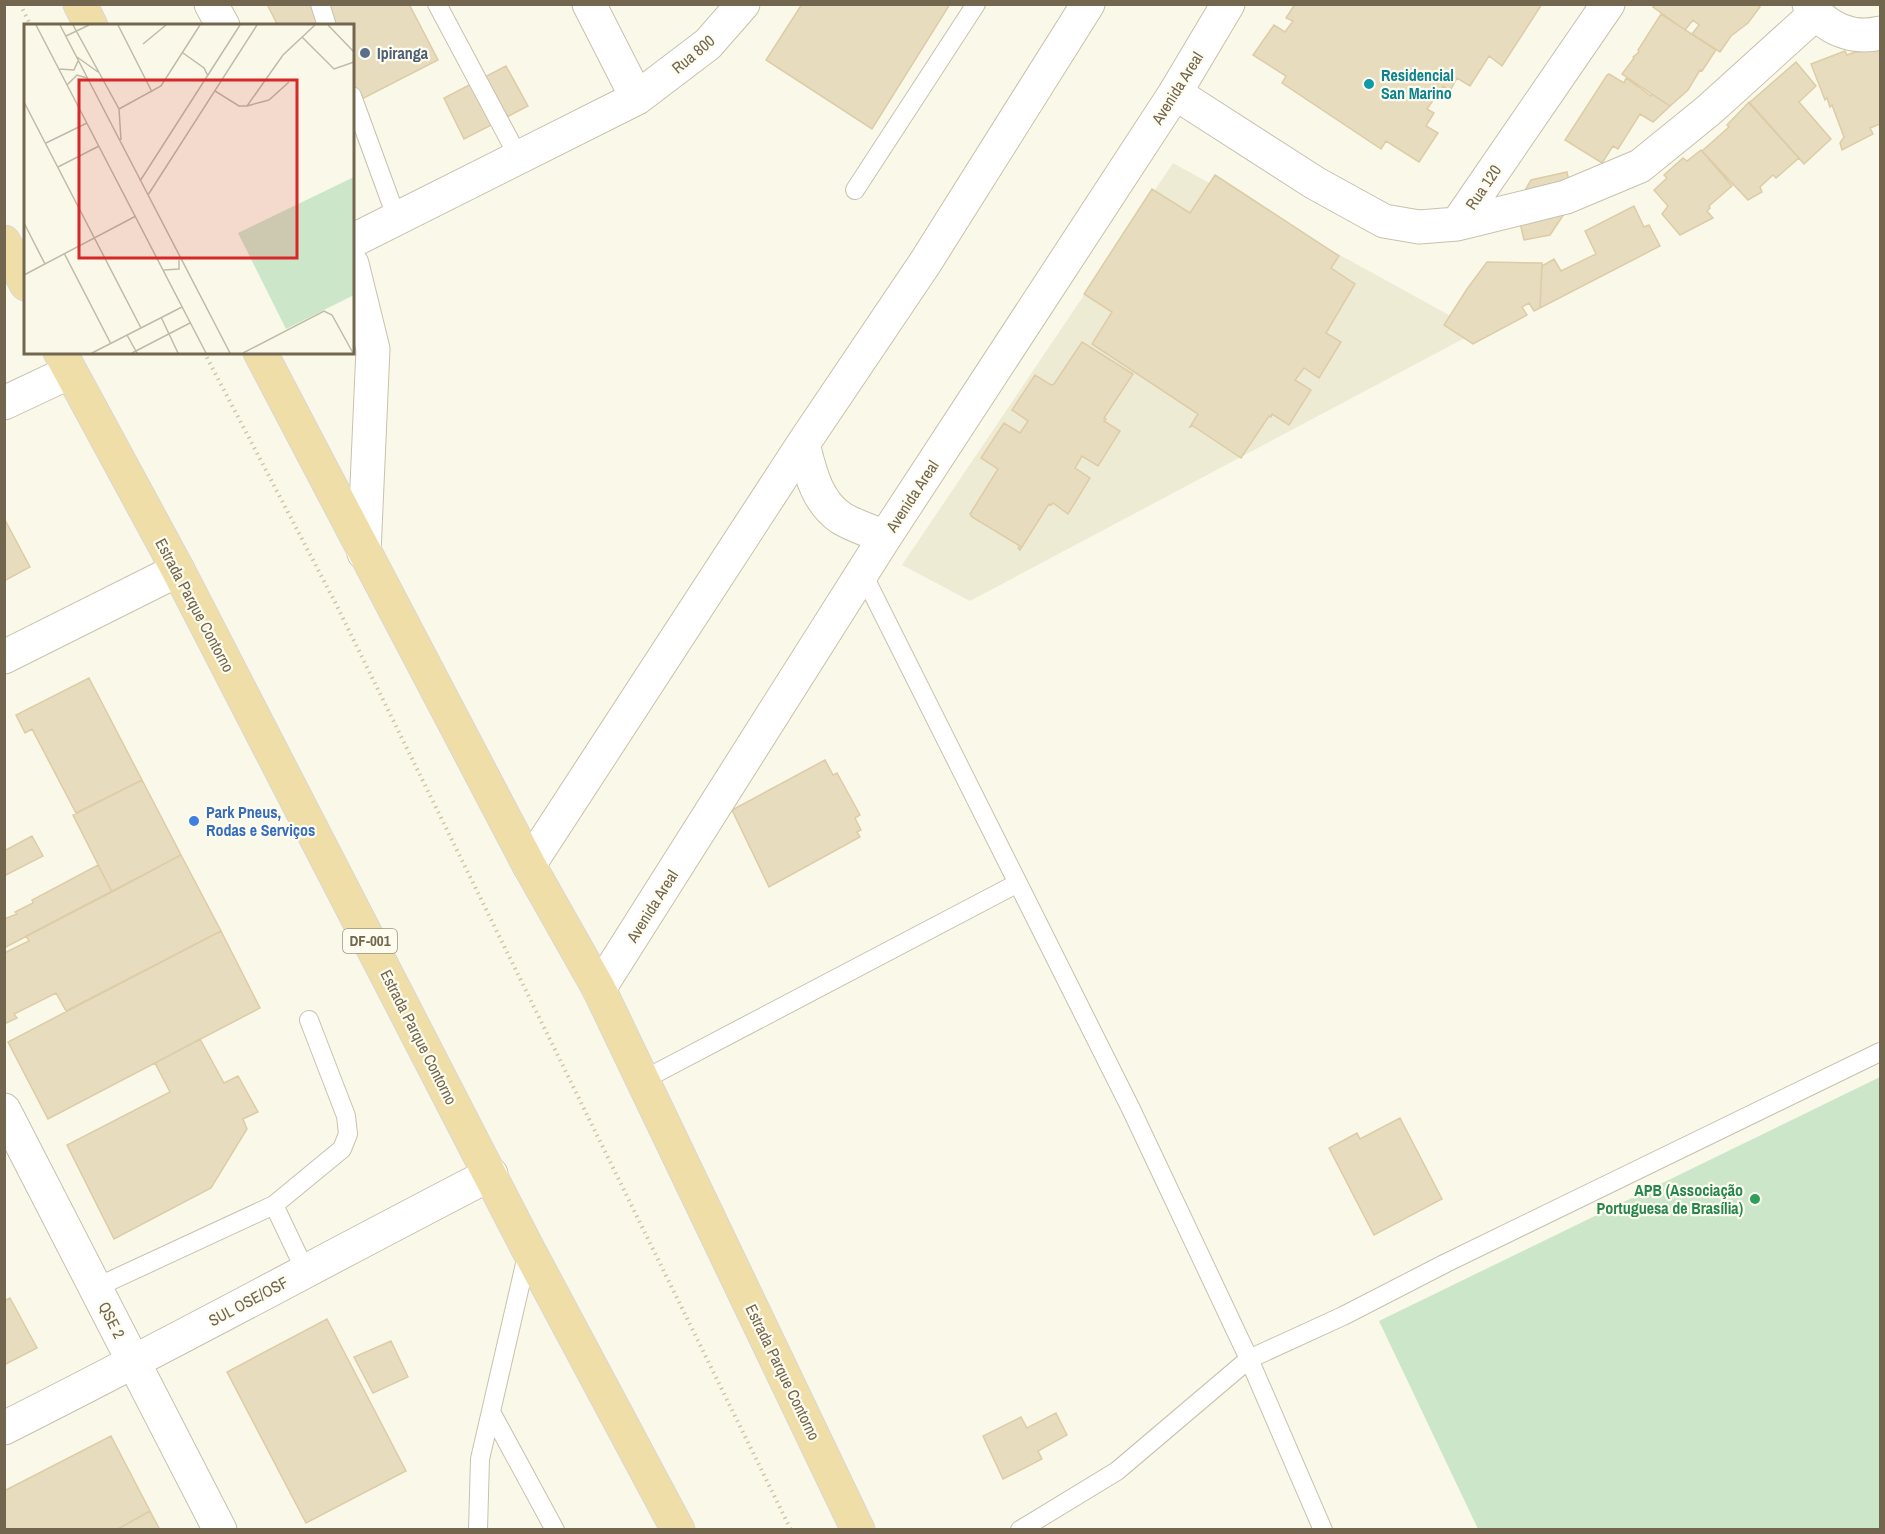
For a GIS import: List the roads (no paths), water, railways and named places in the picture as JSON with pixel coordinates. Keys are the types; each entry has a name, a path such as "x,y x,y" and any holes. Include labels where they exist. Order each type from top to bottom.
{"highway":[{"path":"80,4 90,24"},
{"path":"4,242 24,280"},
{"name":"Estrada Parque Contorno","path":"261,354 529,865 599,989 858,1530"},
{"name":"Estrada Parque Contorno","path":"65,362 178,570 528,1249 678,1530"}],"street":[{"path":"211,4 222,24"},
{"path":"589,4 637,98"},
{"name":"Rua 800","path":"354,240 637,98 708,44 743,4"},
{"path":"529,865 803,444 926,263 1088,4"},
{"name":"Avenida Areal","path":"599,989 885,537 1175,93 1228,4"},
{"name":"Rua 120","path":"1175,93 1315,183 1384,221 1419,227 1458,224 1608,4"},
{"path":"1458,224 1566,197 1640,166 1708,110 1812,9 1831,26 1850,34 1870,36 1881,33"},
{"path":"354,272 373,349 364,553"},
{"path":"4,403 65,362"},
{"path":"803,444 813,481 825,503 842,519 885,537"},
{"path":"4,657 178,570"},
{"name":"QSE 2","path":"4,1110 220,1530"},
{"name":"SUL OSE/OSF","path":"4,1428 134,1363 305,1270 491,1174"}],"lane":[{"path":"320,4 326,24"},
{"path":"437,4 519,158"},
{"path":"855,190 976,4"},
{"path":"354,101 397,219"},
{"path":"863,573 1131,1109 1249,1359 1323,1530"},
{"path":"643,1080 1018,883"},
{"path":"95,1288 274,1204 342,1149 348,1134 346,1116 309,1020"},
{"path":"1020,1530 1117,1471 1249,1359 1343,1316 1446,1263 1881,1052"},
{"path":"274,1204 305,1270"},
{"path":"478,1530 480,1460 528,1249"},
{"path":"491,1412 555,1530"}],"place":[{"name":"Ipiranga","path":"365,53"},
{"name":"Residencial San Marino","path":"1369,84"},
{"name":"Park Pneus, Rodas e Serviços","path":"194,821"},
{"name":"APB (Associação Portuguesa de Brasília)","path":"1755,1199"}]}
